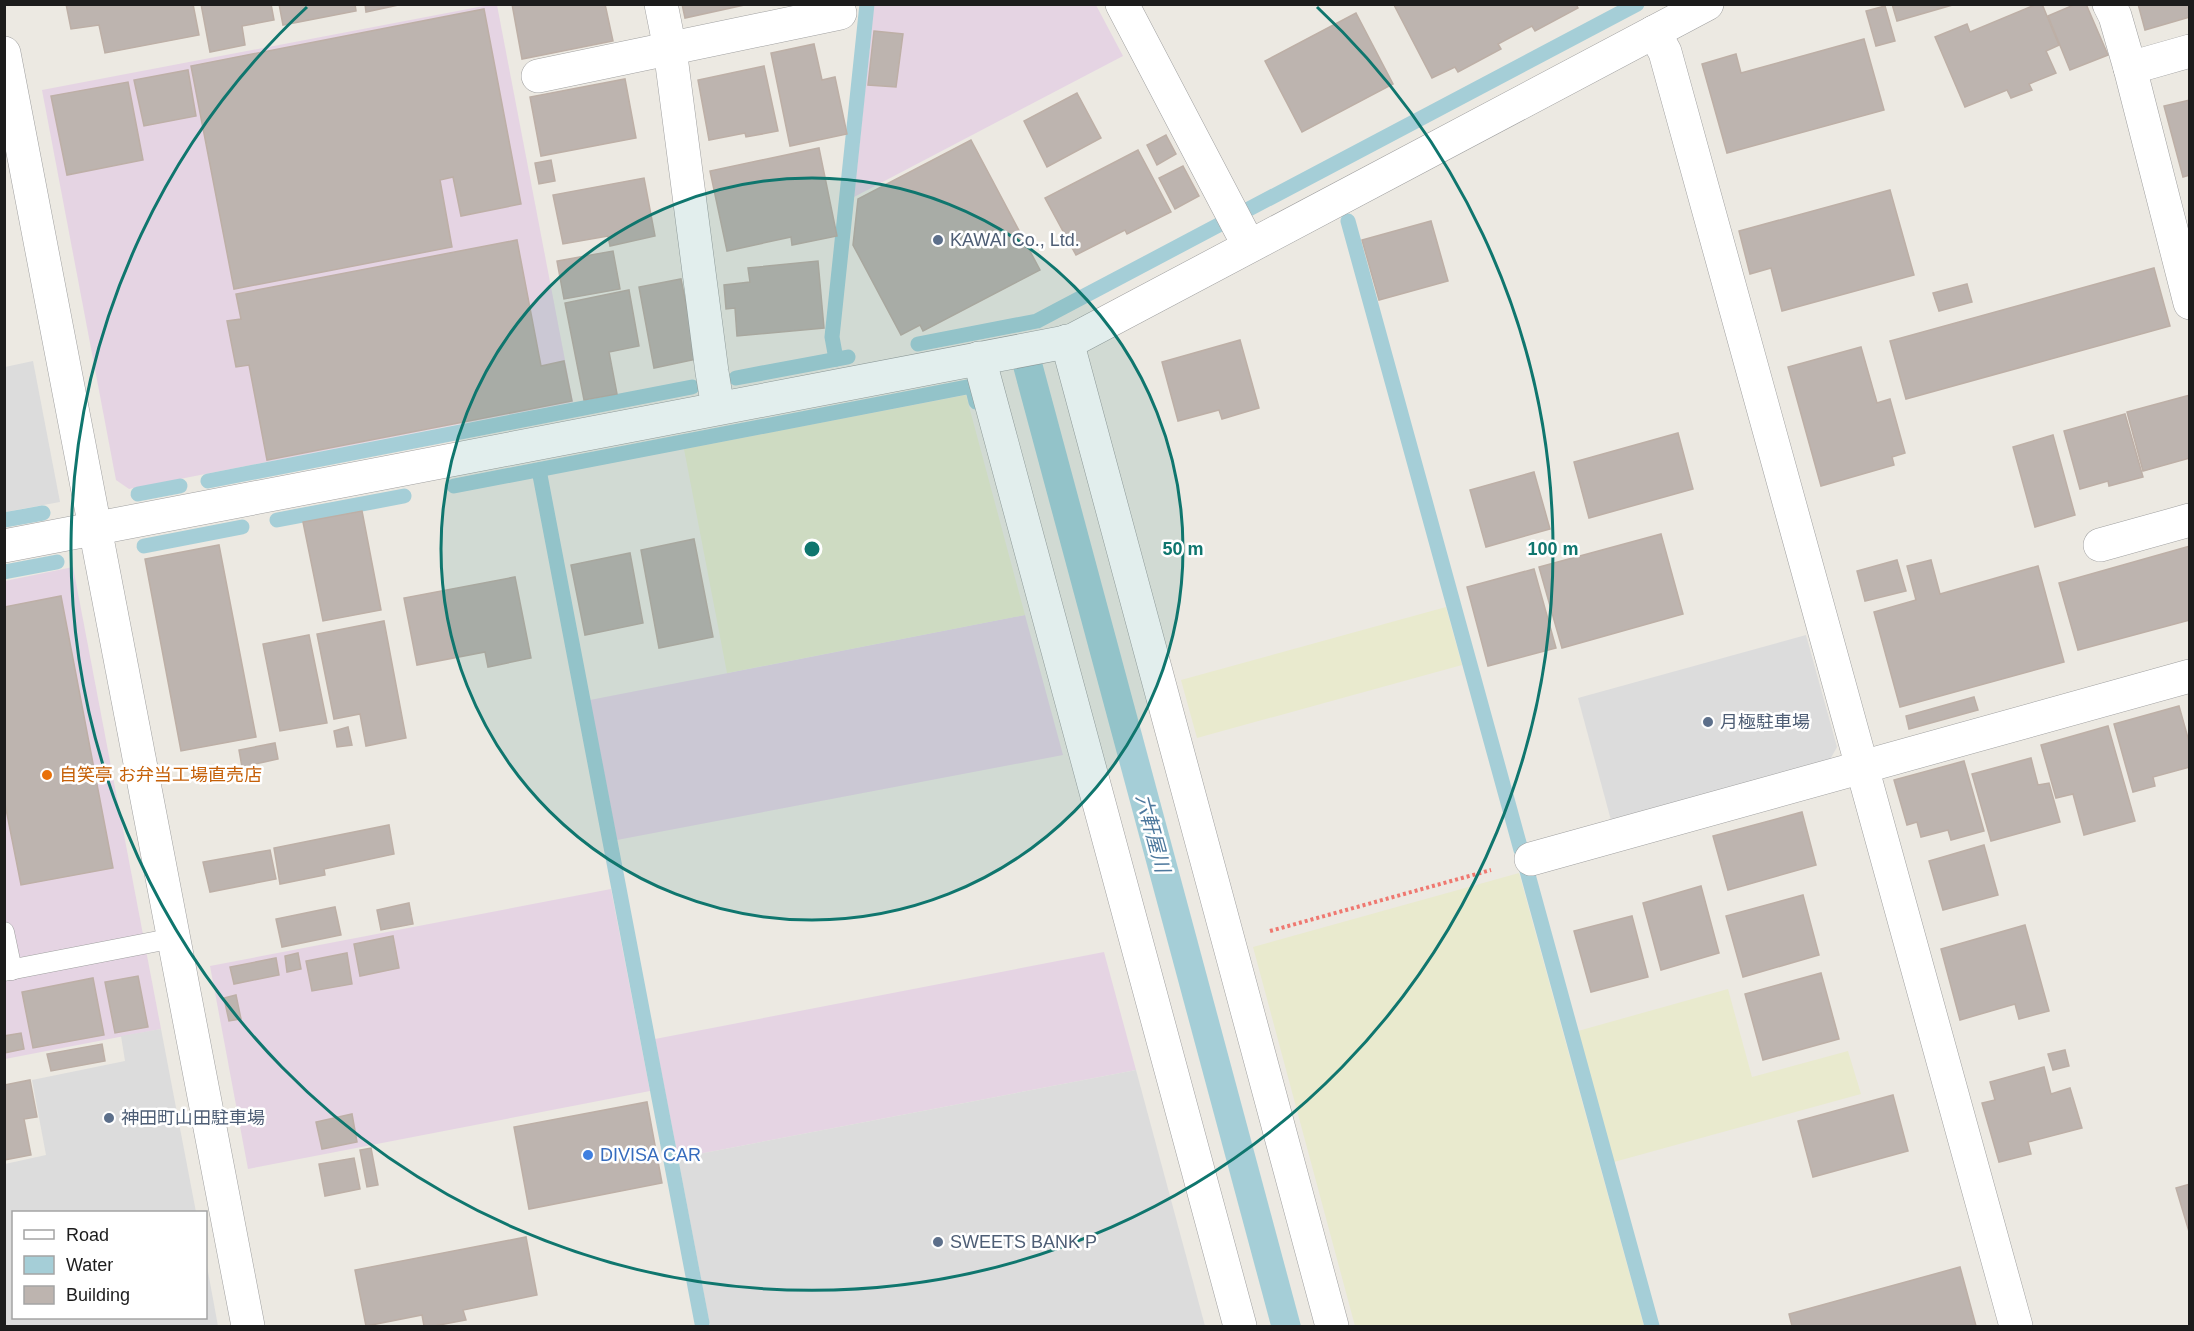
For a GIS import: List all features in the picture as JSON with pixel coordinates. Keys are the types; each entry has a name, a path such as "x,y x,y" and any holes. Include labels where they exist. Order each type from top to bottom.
{"street":[{"path":"661,4 670,49 718,408"},
{"path":"1122,4 1249,246"},
{"path":"4,546 1061,342 1249,246 1707,4"},
{"path":"2109,4 2130,68 2190,303"},
{"path":"538,76 840,13"},
{"path":"1654,32 1665,52 2016,1326"},
{"path":"2130,68 2190,51"},
{"path":"4,53 248,1326"},
{"path":"1061,342 1332,1326"},
{"path":"985,357 1240,1326"},
{"path":"2100,545 2190,520"},
{"path":"1531,859 2190,676"}],"lane":[{"path":"4,932 8,971 174,938"}],"path":[{"path":"1228,942 1531,859"}],"shaded area":[{"path":"497,5 573,402 129,489 116,480 42,90"},
{"path":"874,5 1096,5 1123,56 854,197"},
{"path":"33,361 60,502 5,512 5,367"},
{"path":"73,567 161,1029 5,1059 5,581"},
{"path":"1025,615 1063,755 617,840 590,700"},
{"name":"月極駐車場","path":"1806,635 1837,747 1827,765 1612,824 1578,698"},
{"path":"611,889 650,1091 248,1169 210,966"},
{"path":"1104,952 1136,1070 678,1158 655,1039"},
{"name":"神田町山田駐車場","path":"161,1029 196,1211 12,1211 12,1319 207,1319 207,1266 218,1326 5,1326 5,1164 46,1155 32,1080 125,1061 121,1036"},
{"name":"SWEETS BANK P","path":"1136,1070 1205,1326 710,1326 678,1158"}],"green space":[{"path":"966,395 1025,615 727,673 684,449"},
{"path":"1446,607 1462,665 1197,738 1181,680"},
{"path":"1519,873 1644,1326 1355,1326 1253,947"},
{"path":"1728,989 1752,1077 1848,1051 1861,1094 1614,1162 1578,1031"}],"water":[{"name":"六軒屋川","path":"1035,336 1301,1326 1271,1326 1006,341"}],"building":[{"path":"66,4 193,4 199,35 105,53 99,25 71,29"},
{"path":"201,4 271,4 274,20 242,26 245,45 210,52"},
{"path":"279,4 355,4 356,11 283,25"},
{"path":"365,4 403,4 366,12"},
{"path":"512,4 605,4 613,41 522,59"},
{"path":"682,4 749,4 685,18"},
{"path":"1395,4 1576,4 1578,8 1535,31 1532,26 1498,44 1501,49 1458,72 1455,67 1432,78"},
{"path":"1892,4 1956,4 1897,21"},
{"path":"2037,4 2042,4 2059,45 2046,51 2056,73 2029,84 2032,90 2011,98 2007,90 1965,107 1935,37 1967,24 1970,32"},
{"path":"2076,4 2086,4 2108,55 2070,70 2048,16"},
{"path":"2138,4 2190,4 2190,17 2145,30"},
{"path":"1885,6 1895,41 1876,46 1866,11"},
{"path":"484,9 521,204 461,216 453,177 440,180 452,247 234,289 191,66"},
{"path":"1356,13 1393,84 1302,132 1265,61"},
{"path":"874,31 903,34 896,87 868,85"},
{"path":"1864,39 1884,110 1727,153 1702,64 1736,54 1741,73"},
{"path":"814,44 822,80 835,77 847,134 790,146 771,53"},
{"path":"764,66 778,131 746,137 745,133 709,140 698,80"},
{"path":"188,70 196,116 144,126 134,80"},
{"path":"625,79 636,138 541,156 530,97"},
{"path":"128,82 143,160 67,175 51,96"},
{"path":"1077,93 1101,138 1047,167 1024,121"},
{"path":"2190,100 2190,175 2183,177 2164,106"},
{"path":"1166,135 1176,154 1157,165 1147,145"},
{"path":"971,140 1040,270 923,331 920,325 901,335 853,245 858,199"},
{"path":"819,148 837,236 792,245 791,237 727,251 710,171"},
{"path":"1138,150 1171,212 1127,234 1125,230 1076,255 1045,198"},
{"path":"551,160 555,181 539,184 535,163"},
{"path":"1183,166 1199,196 1175,209 1159,178"},
{"path":"644,178 655,236 610,246 608,236 563,244 553,195"},
{"path":"1890,190 1914,275 1782,311 1771,268 1750,274 1739,231"},
{"path":"1431,221 1448,281 1379,300 1362,240"},
{"path":"517,240 541,366 564,361 572,401 267,460 249,365 236,367 227,321 241,319 236,294"},
{"path":"613,251 620,289 564,299 557,261"},
{"path":"818,261 824,328 737,336 735,308 726,309 724,285 750,282 748,268"},
{"path":"2154,268 2170,326 1906,399 1890,341"},
{"path":"681,279 697,359 654,368 639,287"},
{"path":"1967,284 1972,302 1939,311 1933,293"},
{"path":"629,290 639,346 609,352 617,394 584,400 565,303"},
{"path":"1240,340 1259,408 1222,419 1219,410 1178,421 1162,362"},
{"path":"1861,347 1877,403 1890,399 1905,453 1892,457 1894,465 1821,486 1788,367"},
{"path":"2190,395 2190,458 2143,471 2127,412"},
{"path":"2125,414 2143,477 2109,486 2108,481 2080,489 2064,431"},
{"path":"1678,433 1693,489 1589,518 1574,462"},
{"path":"2053,435 2075,515 2035,527 2013,447"},
{"path":"1534,472 1550,529 1486,547 1470,490"},
{"path":"362,511 381,610 323,621 303,522"},
{"path":"1661,534 1683,614 1562,648 1539,567"},
{"path":"694,539 713,637 659,648 641,550"},
{"path":"219,545 256,737 181,751 145,559"},
{"path":"2190,546 2190,620 2078,650 2059,583"},
{"path":"630,553 643,623 585,635 571,565"},
{"path":"1897,560 1906,591 1865,601 1857,571"},
{"path":"1931,560 1940,594 2038,566 2064,662 1900,707 1874,612 1916,600 1907,566"},
{"path":"1534,569 1556,648 1488,666 1467,587"},
{"path":"515,577 531,658 488,667 485,652 417,665 404,598"},
{"path":"61,596 113,868 21,885 4,799 4,607"},
{"path":"384,621 406,738 366,746 360,714 334,719 317,634"},
{"path":"309,635 327,723 280,731 263,644"},
{"path":"1974,697 1978,710 1909,729 1906,716"},
{"path":"2179,706 2190,745 2190,767 2153,777 2155,786 2133,792 2114,724"},
{"path":"2108,726 2135,821 2084,835 2073,794 2056,798 2041,745"},
{"path":"348,727 352,745 337,747 334,731"},
{"path":"275,743 278,759 242,767 239,750"},
{"path":"2031,758 2038,785 2049,783 2060,822 1991,841 1972,774"},
{"path":"1964,761 1984,831 1951,840 1948,830 1921,837 1917,822 1907,825 1894,780"},
{"path":"1802,812 1816,865 1728,890 1713,836"},
{"path":"389,825 394,854 324,869 325,875 280,884 274,848"},
{"path":"1984,845 1998,895 1943,910 1929,861"},
{"path":"270,850 276,879 210,892 203,862"},
{"path":"1701,886 1719,953 1661,970 1643,903"},
{"path":"1803,895 1819,955 1743,977 1726,916"},
{"path":"409,903 413,924 381,930 377,910"},
{"path":"335,907 341,935 282,947 276,919"},
{"path":"1632,916 1648,977 1591,992 1574,931"},
{"path":"2025,925 2049,1011 2019,1019 2015,1004 1960,1020 1941,949"},
{"path":"393,936 399,968 360,976 354,944"},
{"path":"298,953 301,969 287,972 285,956"},
{"path":"347,953 352,984 312,991 306,961"},
{"path":"276,958 279,975 234,984 230,967"},
{"path":"1821,973 1839,1039 1763,1060 1745,994"},
{"path":"138,976 148,1027 115,1033 105,982"},
{"path":"93,978 104,1035 33,1048 22,992"},
{"path":"236,995 241,1019 229,1021 224,998"},
{"path":"21,1033 24,1049 4,1053 4,1036"},
{"path":"102,1044 105,1061 51,1071 47,1054"},
{"path":"2065,1050 2069,1066 2053,1070 2048,1054"},
{"path":"2044,1067 2051,1094 2070,1088 2082,1128 2028,1142 2031,1154 1999,1162 1982,1103 1995,1100 1990,1082"},
{"path":"30,1080 37,1117 24,1119 31,1155 4,1160 4,1085"},
{"path":"1893,1095 1908,1151 1813,1177 1798,1121"},
{"name":"DIVISA CAR","path":"647,1102 662,1183 529,1209 514,1127"},
{"path":"352,1114 357,1142 322,1149 316,1122"},
{"path":"371,1148 378,1185 367,1187 360,1150"},
{"path":"354,1158 360,1189 325,1196 319,1164"},
{"path":"2190,1184 2190,1235 2176,1188"},
{"path":"526,1237 537,1295 463,1310 466,1320 434,1326 424,1326 422,1315 366,1326 355,1270"},
{"path":"1960,1267 1976,1326 1792,1326 1789,1314"}],"waterway":[{"path":"836,359 832,337 867,4"},
{"path":"918,344 1037,321 1637,4"},
{"path":"1348,221 1521,850"},
{"path":"736,378 848,357"},
{"path":"454,486 972,386 976,402"},
{"path":"208,481 692,387"},
{"path":"539,470 702,1323"},
{"path":"138,494 180,486"},
{"path":"277,520 404,496"},
{"path":"4,520 43,513"},
{"path":"144,546 242,527"},
{"path":"4,572 57,562"},
{"path":"1527,871 1652,1326"}],"place":[{"name":"KAWAI Co., Ltd.","path":"938,240"},
{"name":"月極駐車場","path":"1708,722"},
{"name":"自笑亭 お弁当工場直売店","path":"47,775"},
{"name":"神田町山田駐車場","path":"109,1118"},
{"name":"DIVISA CAR","path":"588,1155"},
{"name":"SWEETS BANK P","path":"938,1242"}]}
